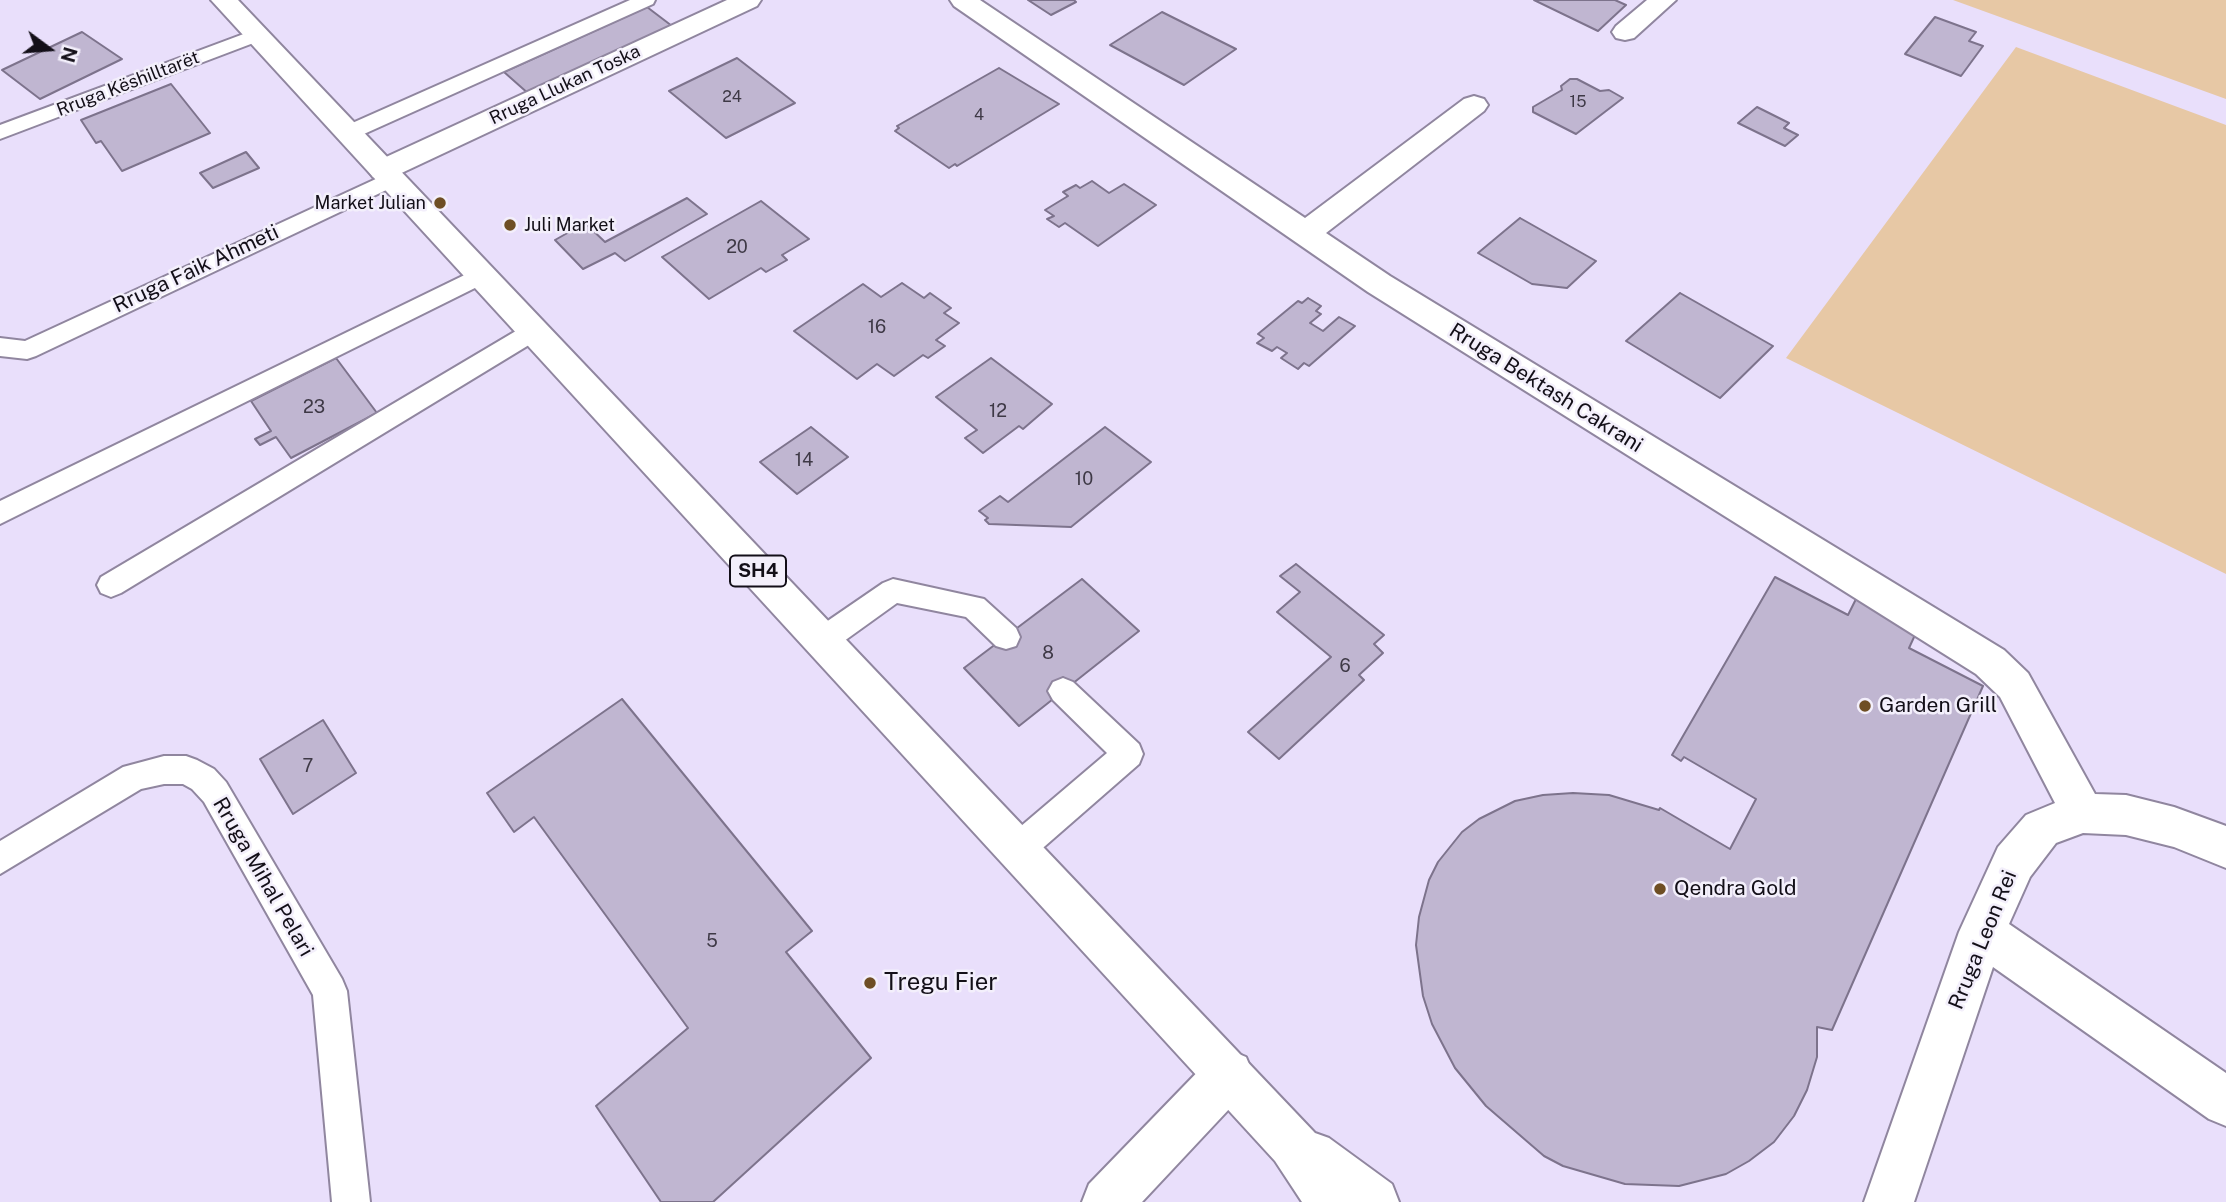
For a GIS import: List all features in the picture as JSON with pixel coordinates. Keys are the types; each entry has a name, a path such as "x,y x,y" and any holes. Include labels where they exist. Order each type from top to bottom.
{"street":[{"name":"SH4","path":"224,0 1293,1143 1331,1202"},
{"name":"Rruga Llukan Toska","path":"387,174 748,0"},
{"name":"Rruga Bektash Cakrani","path":"963,0 1379,284 1990,662 2014,685 2083,813"},
{"path":"1625,32 1663,0"},
{"path":"1306,233 1474,105"},
{"name":"Rruga Leon Rei","path":"1888,1202 1982,932 2014,862 2041,829 2083,813 2126,815 2174,827 2226,847"},
{"path":"1982,932 2226,1102"},
{"path":"1107,1202 1228,1074"},
{"name":"SH4","path":"1293,1143 1374,1202"}],"lane":[{"path":"348,133 646,0"},
{"name":"Rruga Këshilltarët","path":"0,132 257,35"},
{"name":"Rruga Faik Ahmeti","path":"0,347 27,350 387,174"},
{"path":"0,513 481,275"},
{"path":"111,585 534,331"},
{"path":"823,640 892,591 974,607 1006,637"},
{"path":"1018,849 1128,754 1062,691"},
{"name":"Rruga Mihal Pelari","path":"0,859 134,776 164,770 186,770 203,779 215,792 330,991 351,1202"}],"shaded area":[{"path":"1953,0 2226,0 2226,99"},
{"path":"2016,47 2226,125 2226,574 1786,358"}],"building":[{"path":"1028,0 1074,0 1076,2 1051,15"},
{"path":"1534,0 1615,0 1626,5 1598,31"},
{"path":"647,7 672,26 530,95 504,72"},
{"path":"1162,12 1236,49 1184,85 1110,45"},
{"path":"1935,17 1976,32 1969,41 1983,46 1961,76 1905,54"},
{"path":"82,32 122,59 40,99 2,70"},
{"path":"737,58 795,103 726,138 669,91"},
{"path":"999,68 1059,104 957,166 955,164 949,168 895,131 899,128 897,126"},
{"path":"1570,79 1577,79 1600,91 1609,90 1623,98 1576,134 1533,112 1533,107 1562,90 1561,86"},
{"path":"171,84 210,133 122,171 101,141 96,143 81,120"},
{"path":"1757,107 1789,123 1784,128 1798,135 1785,146 1738,123"},
{"path":"246,152 259,168 213,188 200,173"},
{"path":"1092,181 1109,193 1124,184 1156,205 1098,246 1065,223 1059,227 1047,219 1054,216 1045,210 1068,196 1063,192 1076,185 1080,188"},
{"path":"687,198 707,214 625,261 615,253 583,269 555,240 585,223 605,242"},
{"path":"761,201 809,239 782,255 787,260 766,272 761,268 709,299 662,257"},
{"path":"1520,218 1596,261 1567,288 1532,284 1478,253"},
{"path":"902,283 924,298 930,293 951,308 944,313 959,323 936,340 945,346 928,358 923,355 894,376 877,364 857,379 794,331 863,284 881,297"},
{"path":"1680,293 1773,346 1720,398 1626,341"},
{"path":"1308,298 1321,306 1316,311 1321,314 1310,323 1323,331 1339,317 1355,326 1309,366 1304,363 1298,369 1281,358 1287,353 1277,347 1272,351 1257,343 1264,338 1258,334 1298,301 1302,303"},
{"path":"336,358 377,413 291,458 276,437 260,445 255,439 271,431 251,401"},
{"path":"991,358 1052,404 1023,429 1019,426 983,453 965,438 977,430 936,397"},
{"path":"811,427 848,457 797,494 760,462"},
{"path":"1105,427 1151,462 1071,527 989,524 985,520 988,518 979,511 1000,496 1008,502"},
{"path":"1296,564 1384,635 1374,644 1383,653 1359,675 1364,680 1279,759 1248,732 1331,657 1277,612 1300,592 1280,576"},
{"name":"Qendra Gold","path":"1775,577 1848,615 1856,599 1915,635 1909,648 1983,686 1832,1030 1817,1027 1817,1057 1807,1090 1794,1116 1774,1142 1726,1174 1679,1186 1625,1184 1563,1166 1544,1156 1486,1106 1455,1068 1432,1024 1423,996 1416,945 1419,917 1429,880 1438,862 1462,832 1479,819 1515,801 1543,795 1609,795 1659,810 1660,808 1730,849 1756,799 1684,757 1681,761 1672,755"},
{"path":"1082,579 1139,631 1019,726 964,668"},
{"path":"622,699 812,931 786,952 871,1058 713,1202 661,1202 596,1106 688,1028 534,817 514,832 487,793"},
{"path":"323,720 356,773 293,814 260,759"}],"place":[{"name":"Market Julian","path":"440,203"},
{"name":"Juli Market","path":"510,225"},
{"name":"Garden Grill","path":"1865,706"},
{"name":"Qendra Gold","path":"1660,889"},
{"name":"Tregu Fier","path":"870,983"}]}
